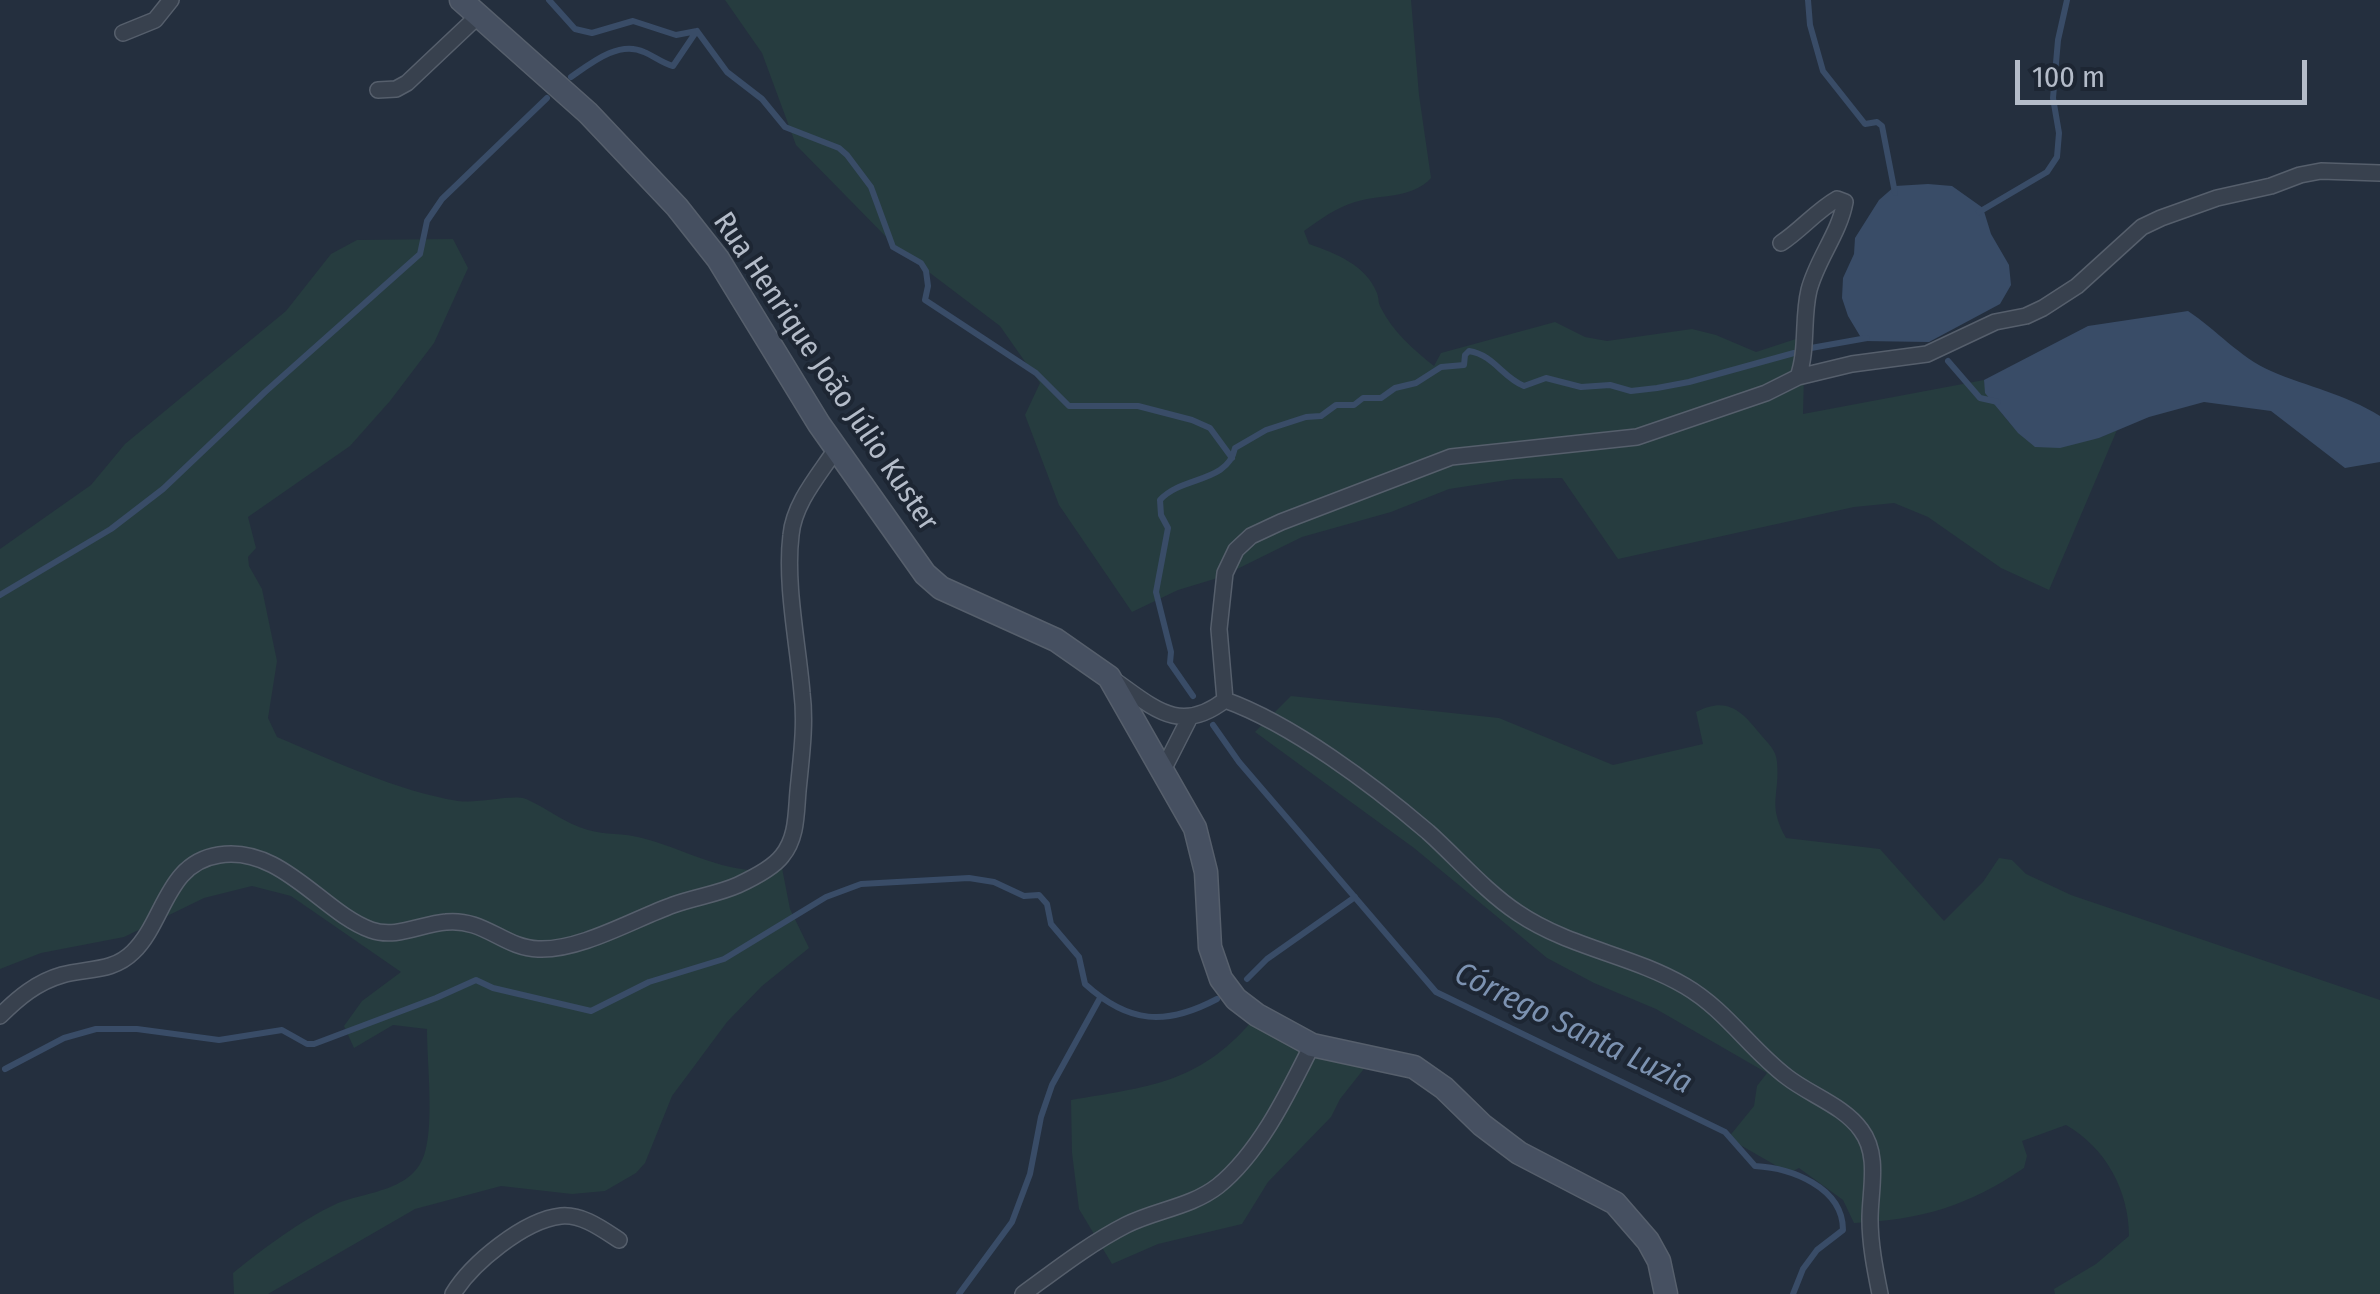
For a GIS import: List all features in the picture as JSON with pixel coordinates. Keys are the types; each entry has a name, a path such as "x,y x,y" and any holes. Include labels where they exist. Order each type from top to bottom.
{"street":[{"path":"123,33 155,20 172,0"},
{"path":"378,90 396,89 407,83 469,8"},
{"name":"Rua Henrique João Júlio Kuster","path":"469,8 588,114 677,207 718,259 836,449 899,539 941,588 1056,640 1109,677 1195,828 1203,852 1210,947 1221,979 1236,999 1312,1045 1414,1067 1519,1154 1614,1203 1648,1241 1659,1262 1666,1294"},
{"path":"1225,700 1219,630 1222,588 1231,559 1250,536 1452,457 1637,437 1766,393 1798,376 1927,354 1996,322 2026,316 2077,286 2142,227 2189,208 2322,170 2380,173"},
{"path":"1781,243 1825,206 1837,199 1845,202 1809,293 1798,376"},
{"path":"0,1016 43,983 62,975 112,967 124,960 146,936 180,875 198,860 221,854 245,856 295,878 368,930 394,932 446,922 472,923 524,948 544,950 574,944 738,885 780,860 790,846 796,826 802,742 803,698 790,536 795,516 836,449"},
{"path":"1109,677 1156,707 1189,719 1209,712 1225,700"},
{"path":"1225,700 1268,717 1370,787 1430,834 1518,913 1568,940 1656,972 1708,1001 1777,1070 1842,1112 1861,1130 1870,1149 1870,1220 1880,1294"},
{"path":"1164,770 1189,719"},
{"path":"1023,1294 1130,1223 1192,1201 1227,1178 1257,1141 1292,1086 1312,1045"},
{"path":"453,1294 474,1268 536,1223 563,1216 589,1221 619,1240"}],"green space":[{"path":"725,0 1411,0 1431,178 1405,193 1348,204 1304,231 1309,244 1339,256 1365,275 1392,325 1434,366 1441,353 1555,322 1585,337 1607,341 1692,329 1756,352 1805,336 1803,414 1984,380 1990,397 2004,416 2035,446 2099,438 2117,430 2049,590 2001,568 1928,517 1894,503 1854,507 1618,559 1562,478 1514,479 1449,489 1391,512 1302,537 1221,577 1178,590 1132,612 1059,505 1025,415 1040,383 1000,326 897,248 796,145 762,53"},
{"path":"453,239 468,268 434,343 350,446 248,517 256,548 248,557 249,566 262,589 277,661 268,718 277,737 366,774 435,796 466,802 526,799 588,830 642,838 728,867 782,868 790,909 809,948 762,986 727,1022 672,1096 645,1163 636,1173 605,1191 572,1194 501,1186 415,1209 268,1294 234,1294 233,1273 283,1236 336,1204 400,1183 419,1165 429,1124 427,1029 393,1025 354,1048 344,1026 362,1001 401,972 291,896 252,886 204,898 124,937 41,953 0,969 0,549 91,485 125,444 286,311 331,254 357,240"},
{"path":"1291,696 1499,718 1613,765 1703,744 1696,712 1716,705 1733,708 1775,754 1777,817 1786,838 1880,849 1944,921 1983,882 1999,858 2012,860 2026,874 2071,895 2380,1000 2380,1294 2055,1294 2054,1289 2096,1264 2129,1236 2125,1203 2112,1172 2093,1146 2066,1125 2022,1141 2027,1156 2024,1168 1983,1192 1943,1209 1854,1223 1843,1200 1799,1168 1789,1173 1728,1138 1754,1106 1757,1086 1767,1073 1656,1009 1547,958 1414,848 1255,732"},
{"path":"1251,1022 1306,1051 1367,1065 1331,1117 1268,1182 1242,1224 1158,1244 1112,1264 1079,1209 1071,1100 1147,1086 1191,1070 1231,1043"}],"water":[{"path":"1895,186 1952,186 1983,208 1991,234 2009,265 2011,285 2000,304 1929,342 1863,341 1842,298 1843,278 1854,254 1855,238 1879,200"},
{"path":"2188,311 2259,365 2380,416 2380,462 2345,468 2271,411 2204,402 2149,417 2099,438 2060,448 2035,447 1985,393 1984,380 2088,326"}],"waterway":[{"path":"549,0 575,29 592,33 633,21 676,35 697,31"},
{"path":"1808,0 1810,25 1823,71 1865,124 1877,122 1882,126 1895,193"},
{"path":"1979,212 2047,172 2057,157 2059,133 2053,98 2058,40 2067,0"},
{"path":"697,31 727,72 762,99 785,127 839,148 847,155 871,187 893,247 921,263 926,271 925,300 1036,373 1069,406 1138,406 1192,420 1210,428 1232,458"},
{"path":"571,77 606,55 625,49 644,52 673,66 696,32"},
{"path":"0,595 111,529 163,489 420,254 427,221 442,199 547,98"},
{"name":"Córrego Santa Luzia","path":"1811,348 1867,338"},
{"name":"Córrego Santa Luzia","path":"1193,696 1170,663 1171,652 1156,592 1168,528 1161,515 1160,500 1169,492 1214,474 1231,459 1235,448 1266,430 1321,416 1336,405 1381,398 1441,367 1464,365 1469,351 1485,357 1524,386 1546,378 1581,387 1610,385 1631,391 1689,382 1794,353"},
{"name":"Córrego Santa Luzia","path":"1948,361 1980,398 1998,402"},
{"name":"Córrego Santa Luzia","path":"1213,725 1239,762 1436,992 1725,1132 1755,1166 1799,1176 1825,1191 1841,1215 1843,1230 1817,1250 1803,1269 1793,1294"},
{"path":"5,1069 64,1038 96,1029 137,1029 219,1040 282,1030 314,1044 476,980 493,988 591,1011 649,982 724,959 826,897 861,884 969,878 994,882 1024,896 1039,895 1047,904 1051,924 1079,957 1085,984 1117,1007 1148,1017 1164,1017 1217,999"},
{"path":"1247,979 1267,959 1355,897"},
{"path":"959,1294 1012,1222 1030,1174 1052,1085 1100,998"}]}
